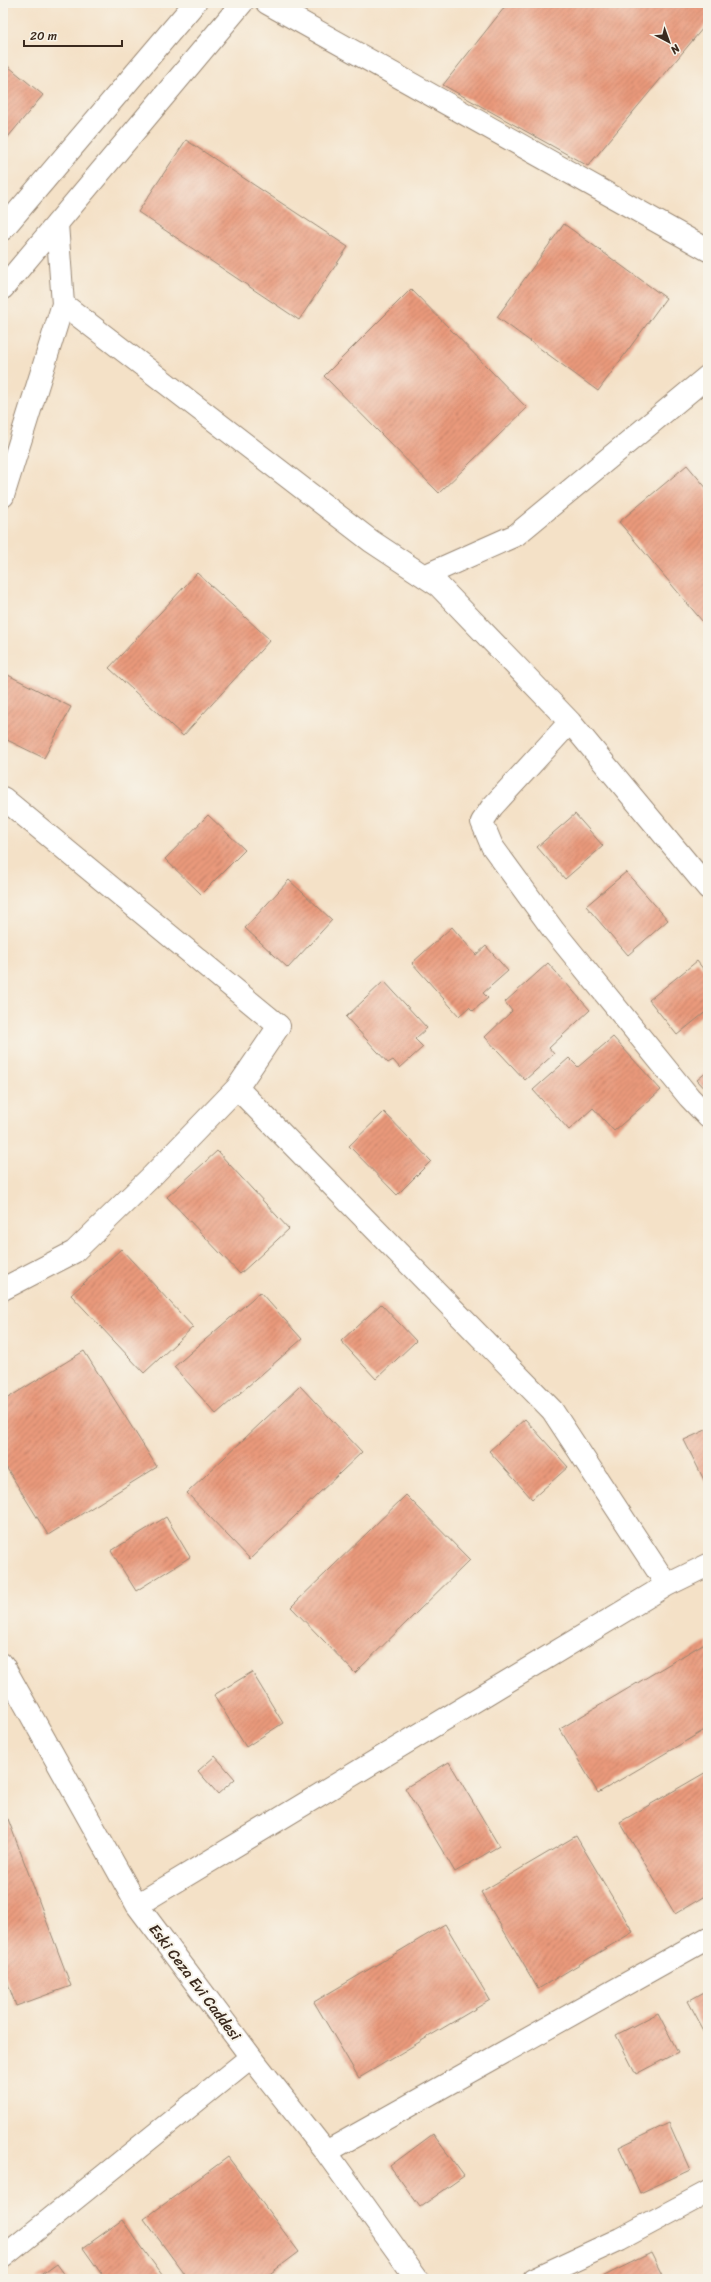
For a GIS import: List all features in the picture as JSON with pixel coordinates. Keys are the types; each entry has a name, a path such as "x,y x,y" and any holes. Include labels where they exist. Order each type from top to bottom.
{"street":[{"path":"3,229 195,3"},
{"path":"3,288 242,3"},
{"path":"267,3 708,250"},
{"path":"3,496 63,304 57,224"},
{"path":"63,304 371,541 440,586 570,722 708,888"},
{"path":"424,576 516,535 708,376"},
{"path":"570,722 492,807 482,822 492,846 554,931 689,1097 708,1117"},
{"path":"3,798 279,1026 237,1088 152,1176 74,1252 3,1289"},
{"path":"237,1088 552,1410 667,1586"},
{"path":"137,1905 667,1586 708,1565"},
{"name":"Eski Ceza Evi Caddesi","path":"3,1665 137,1905 251,2057 326,2152 417,2279"},
{"path":"326,2152 708,1938"},
{"path":"3,2257 251,2057"},
{"path":"534,2279 620,2238 708,2192"}],"building":[{"path":"508,3 708,3 708,22 588,166 443,85"},
{"path":"3,62 43,95 3,143"},
{"path":"186,140 348,247 299,320 138,212"},
{"path":"564,224 666,298 598,391 497,317"},
{"path":"411,289 527,408 439,493 324,376"},
{"path":"687,465 708,490 708,628 619,522"},
{"path":"197,573 270,640 183,736 109,668"},
{"path":"6,674 71,707 44,758 3,738 3,681"},
{"path":"575,814 603,846 565,879 537,847"},
{"path":"208,815 245,850 201,894 165,859"},
{"path":"626,872 668,920 628,955 586,906"},
{"path":"289,880 332,920 288,968 245,928"},
{"path":"452,927 476,955 486,946 508,971 483,993 488,998 473,1011 469,1007 459,1016 412,963"},
{"path":"697,961 708,975 708,1010 677,1035 649,1000"},
{"path":"548,963 590,1010 549,1048 554,1054 525,1080 485,1037 512,1011 505,1002"},
{"path":"384,981 427,1028 415,1039 423,1047 400,1068 393,1060 388,1063 346,1017"},
{"path":"613,1037 661,1090 614,1131 593,1108 569,1130 533,1090 569,1058 578,1067"},
{"path":"708,1071 708,1092 697,1080"},
{"path":"384,1112 431,1161 397,1195 349,1146"},
{"path":"217,1151 289,1229 240,1274 167,1197"},
{"path":"121,1249 193,1327 144,1373 71,1295"},
{"path":"260,1292 302,1339 216,1414 174,1367"},
{"path":"381,1304 416,1341 376,1379 341,1341"},
{"path":"84,1351 157,1467 48,1535 3,1462 3,1401"},
{"path":"300,1386 362,1452 250,1559 187,1493"},
{"path":"525,1419 568,1467 532,1499 489,1451"},
{"path":"708,1429 708,1488 684,1440"},
{"path":"406,1495 470,1560 355,1673 291,1607"},
{"path":"166,1517 190,1557 136,1591 111,1551"},
{"path":"708,1641 708,1728 598,1793 560,1729"},
{"path":"252,1672 283,1723 246,1747 214,1695"},
{"path":"215,1756 235,1779 218,1794 198,1771"},
{"path":"449,1762 499,1846 455,1872 405,1788"},
{"path":"708,1771 708,1894 675,1914 620,1822"},
{"path":"8,1819 71,1986 16,2006 3,1970 3,1821"},
{"path":"576,1836 633,1932 538,1989 481,1892"},
{"path":"445,1924 490,2000 359,2078 314,2002"},
{"path":"708,1990 708,2038 688,2001"},
{"path":"658,2013 678,2052 636,2074 616,2035"},
{"path":"669,2123 690,2170 640,2193 619,2147"},
{"path":"433,2134 464,2176 420,2207 390,2166"},
{"path":"228,2157 299,2252 263,2279 188,2279 144,2219"},
{"path":"122,2220 165,2279 105,2279 83,2248"},
{"path":"651,2253 664,2279 598,2279"},
{"path":"57,2264 68,2279 36,2279"}]}
